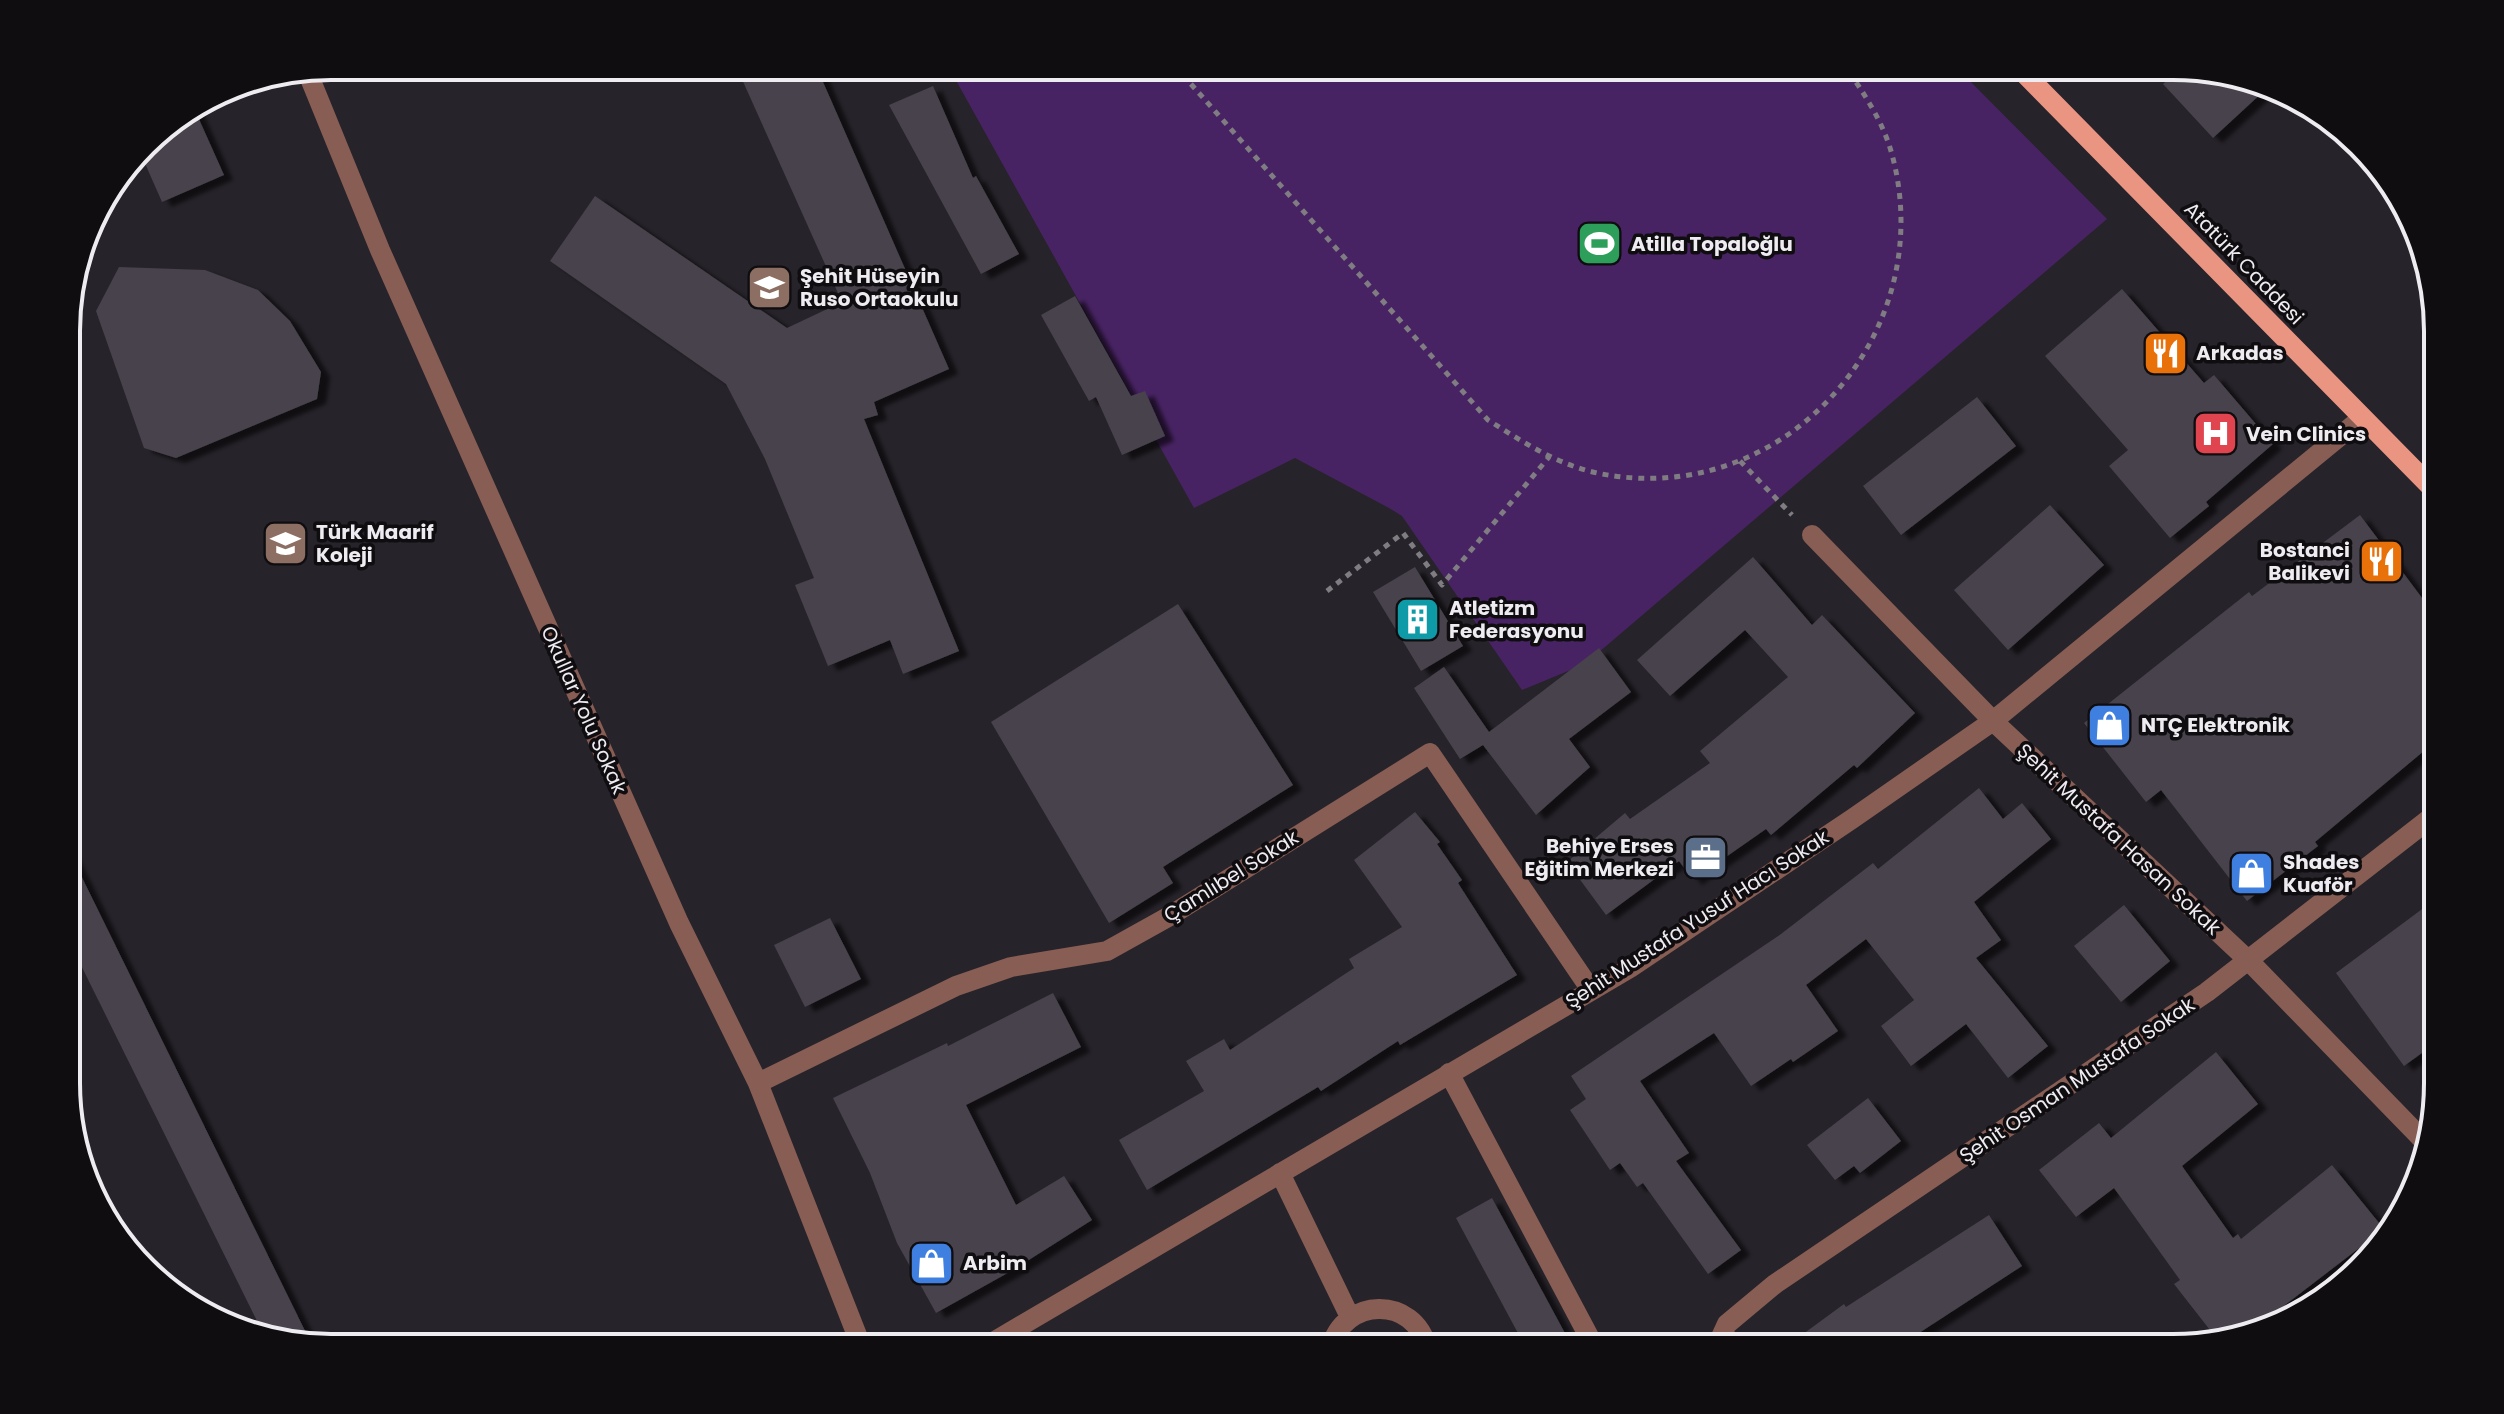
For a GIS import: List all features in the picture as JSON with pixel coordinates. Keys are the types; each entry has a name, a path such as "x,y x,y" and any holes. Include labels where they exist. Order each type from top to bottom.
{"main road":[{"name":"Atatürk Caddesi","path":"2031,80 2423,479"}],"street":[{"name":"Okullar Yolu Sokak","path":"311,81 380,250 672,909 758,1083 856,1334"},
{"name":"Şehit Mustafa Yusuf Hacı Sokak","path":"1007,1334 1656,950 1993,721 2362,418"},
{"name":"Şehit Mustafa Hasan Sokak","path":"1812,535 1993,721 2249,961 2418,1135"},
{"name":"Çamlıbel Sokak","path":"758,1083 956,986 1011,967 1107,951 1168,917 1430,753 1591,990"},
{"name":"Şehit Osman Mustafa Sokak","path":"1722,1333 1727,1324 1775,1284 2249,961 2423,824"},
{"path":"1449,1073 1587,1333"},
{"path":"1280,1173 1350,1317"},
{"path":"1336,1333 1350,1317 1379,1308 1395,1310 1408,1317 1421,1333"}],"path":[{"path":"1187,80 1488,420 1549,457 1598,473 1659,478 1740,461 1802,426 1850,378 1878,331 1899,258 1900,204 1891,150 1870,103 1854,80"},
{"path":"1327,591 1403,533 1442,585 1549,457"},
{"path":"1740,461 1812,535"}],"shaded area":[{"path":"956,80 1969,80 2107,219 1585,664 1522,690 1402,516 1389,508 1295,458 1194,508"}],"building":[{"name":"Şehit Hüseyin Ruso Ortaokulu","path":"742,80 822,80 949,369 874,402 878,415 864,419 959,651 903,674 890,640 828,666 795,585 814,578 765,459 726,384 550,261 595,196 787,328 842,302"},
{"path":"2168,80 2206,82 2259,96 2213,138 2163,84"},
{"path":"933,86 973,178 976,176 1019,254 981,274 889,105"},
{"path":"199,118 224,175 162,202 145,163 165,142"},
{"path":"119,267 205,270 258,290 290,321 321,372 317,399 176,458 144,448 96,311"},
{"path":"2122,289 2204,383 2214,375 2273,444 2206,502 2209,506 2170,538 2109,466 2128,450 2045,356"},
{"path":"1075,296 1131,396 1145,391 1165,436 1122,455 1096,397 1089,401 1041,315"},
{"path":"1977,397 2016,446 1901,535 1863,486"},
{"path":"2050,505 2104,565 2008,650 1954,590"},
{"path":"2360,515 2423,599 2423,752 2315,842 2318,846 2247,901 2161,790 2146,802 2084,723 2249,592 2252,596"},
{"path":"1753,557 1812,625 1822,615 1915,713 1857,768 1854,765 1771,835 1766,829 1693,880 1679,861 1606,915 1567,862 1625,813 1630,819 1710,763 1700,751 1788,677 1745,630 1670,696 1637,660"},
{"name":"Atletizm Federasyonu","path":"1415,567 1463,646 1421,671 1373,592"},
{"path":"1178,604 1293,785 1163,867 1173,883 1109,923 991,722"},
{"path":"1599,648 1631,692 1569,739 1590,767 1536,815 1483,745 1460,759 1414,688 1444,667 1489,732"},
{"path":"1979,788 2003,819 2022,803 2051,839 1974,902 2001,940 1976,958 2048,1046 2008,1078 1966,1024 1911,1066 1881,1026 1914,1000 1866,939 1806,985 1838,1031 1793,1062 1791,1059 1751,1086 1714,1033 1640,1081 1689,1153 1676,1161 1741,1250 1708,1274 1643,1183 1637,1187 1620,1163 1610,1170 1570,1110 1586,1099 1571,1076 1781,934 1873,863 1878,869"},
{"path":"1415,812 1440,842 1437,844 1462,880 1458,883 1517,975 1400,1045 1398,1041 1321,1091 1318,1087 1147,1190 1119,1140 1204,1091 1186,1061 1224,1039 1230,1050 1354,968 1349,959 1402,927 1354,860"},
{"path":"80,873 306,1332 258,1322 80,963"},
{"path":"2124,905 2170,961 2121,1002 2074,946"},
{"path":"2423,908 2423,1052 2404,1066 2336,973"},
{"path":"830,918 861,979 805,1007 774,945"},
{"path":"1053,993 1081,1047 966,1105 1016,1205 1064,1176 1092,1220 1013,1270 936,1313 897,1243 870,1173 833,1098 947,1043 948,1046"},
{"path":"2216,1052 2258,1104 2182,1166 2233,1238 2238,1234 2241,1239 2332,1165 2380,1224 2367,1242 2277,1311 2211,1331 2174,1284 2180,1280 2114,1188 2076,1217 2039,1170 2099,1123 2111,1138"},
{"path":"1868,1098 1901,1141 1860,1173 1854,1166 1835,1180 1807,1145"},
{"path":"1492,1198 1565,1333 1518,1333 1456,1218"},
{"path":"1989,1215 2022,1266 1919,1333 1804,1333 1844,1304 1846,1307"}],"place":[{"name":"Atilla Topaloğlu","path":"1600,244"},
{"name":"Şehit Hüseyin Ruso Ortaokulu","path":"769,287"},
{"name":"Arkadas","path":"2165,353"},
{"name":"Vein Clinics","path":"2215,434"},
{"name":"Türk Maarif Koleji","path":"285,543"},
{"name":"Bostanci Balikevi","path":"2381,561"},
{"name":"Atletizm Federasyonu","path":"1418,619"},
{"name":"NTÇ Elektronik","path":"2110,725"},
{"name":"Behiye Erses Eğitim Merkezi","path":"1705,857"},
{"name":"Shades Kuaför","path":"2252,873"},
{"name":"Arbim","path":"932,1263"}]}
